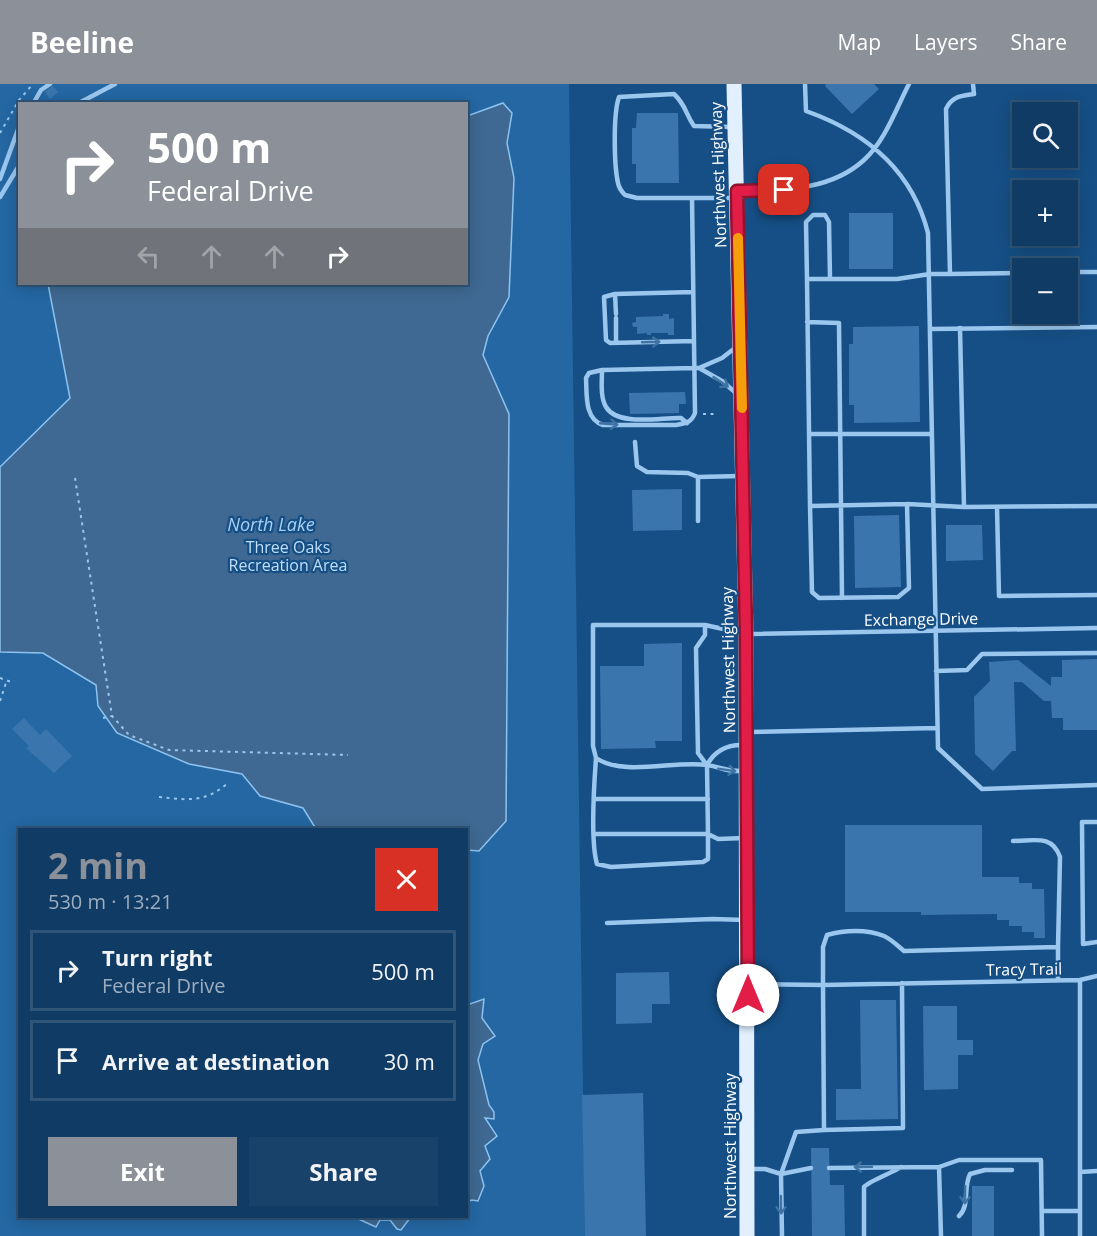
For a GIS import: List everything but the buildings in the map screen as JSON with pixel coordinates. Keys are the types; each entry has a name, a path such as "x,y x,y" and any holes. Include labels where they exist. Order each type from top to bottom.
{"main road":[{"name":"Northwest Highway","path":"728,84 734,92 746,634 747,1236"}],"lane":[{"path":"34,102 41,90 50,84"},
{"path":"97,84 99,91"},
{"path":"80,102 115,84"},
{"path":"805,84 806,111 833,121 874,148 897,170 917,199 928,233 938,748 982,789 1097,785"},
{"path":"735,127 694,126 684,103 674,94 619,97 615,107 618,186 625,195 638,198 692,198 806,188 825,182 853,168 865,159 884,133 909,84"},
{"path":"950,274 946,109 954,98 974,94 973,84"},
{"path":"0,179 17,138"},
{"path":"0,197 18,167"},
{"path":"692,198 694,341 697,368 693,419 676,425 622,425 596,422 590,415 586,378 589,373 602,370 697,368 722,358 741,344"},
{"path":"830,279 829,222 825,215 813,215 806,222 812,592 819,598 898,597 909,588 907,504"},
{"path":"1078,272 1097,272"},
{"path":"807,279 897,279 930,274 1012,273"},
{"path":"693,292 615,294 604,297 606,340 610,343 694,341"},
{"path":"615,294 616,343"},
{"path":"807,322 840,323 842,598"},
{"path":"931,329 1097,327"},
{"path":"960,328 963,507"},
{"path":"697,368 722,381 742,397"},
{"path":"602,370 603,399 605,406 615,416 648,420 681,418 687,423"},
{"path":"809,434 933,434"},
{"path":"635,442 637,466 647,472 688,473 698,477 743,476"},
{"path":"698,477 698,521"},
{"path":"810,506 907,504 963,507 1097,506"},
{"path":"997,507 999,596 1097,595"},
{"name":"Exchange Drive","path":"596,758 593,746 593,625 705,625 746,634 1097,628"},
{"path":"705,625 705,635 696,648 698,753 707,765"},
{"path":"936,671 967,670 982,654 1097,653"},
{"path":"596,758 594,855 597,864 611,867 703,862 708,859 707,765 712,756 721,750 746,739 937,728"},
{"path":"596,758 605,764 639,767 707,765 732,772 747,771"},
{"path":"595,799 708,799"},
{"path":"1097,822 1082,822 1083,944 1097,942"},
{"path":"594,834 708,834 718,839 747,837"},
{"path":"1013,841 1048,841 1056,847 1060,857 1058,980"},
{"path":"606,923 747,920"},
{"path":"824,1130 823,985 824,947 827,935 841,931 856,931 885,936 904,951 1058,947"},
{"path":"1080,980 1097,976"},
{"name":"Tracy Trail","path":"748,984 823,985 1080,980 1080,1236"},
{"path":"782,1236 781,1174 796,1132 903,1128 902,983"},
{"path":"829,1167 939,1167 959,1160 1041,1160 1042,1236"},
{"path":"864,1236 864,1187 867,1183 880,1179 901,1167"},
{"path":"939,1167 941,1236"},
{"path":"747,1169 765,1169 781,1174 811,1168"},
{"path":"959,1216 965,1208 965,1182 970,1174 985,1170 1012,1170"},
{"path":"1080,1172 1097,1171"},
{"path":"1042,1211 1080,1211"}],"path":[{"path":"0,133 18,100 33,84"},
{"path":"695,413 715,414"},
{"path":"75,478 112,716 129,735 169,750 348,755"},
{"path":"0,678 14,683"},
{"path":"0,701 7,680"},
{"path":"103,718 112,716"},
{"path":"159,798 191,800 215,795 228,783"}],"green space":[{"name":"Three Oaks Recreation Area","path":"0,84 569,84 585,1236 0,1236"}],"water":[{"name":"North Lake","path":"503,103 512,113 507,143 514,178 509,297 488,336 483,355 509,414 506,821 479,851 468,850 468,828 315,828 303,808 260,796 242,774 189,764 117,733 98,706 96,685 43,653 0,652 0,467 70,398 48,285 468,285 468,116"},
{"path":"484,999 482,1018 495,1036 483,1044 478,1060 489,1105 494,1112 494,1119 485,1118 497,1136 485,1146 490,1159 480,1171 484,1186 478,1201 468,1202 468,1005"},
{"path":"356,1218 410,1218 401,1230 397,1229 390,1220 380,1220 376,1227"}],"slow traffic":[{"path":"738,238 742,408"}],"route":[{"path":"748,995 746,634 737,191 784,190"}]}
